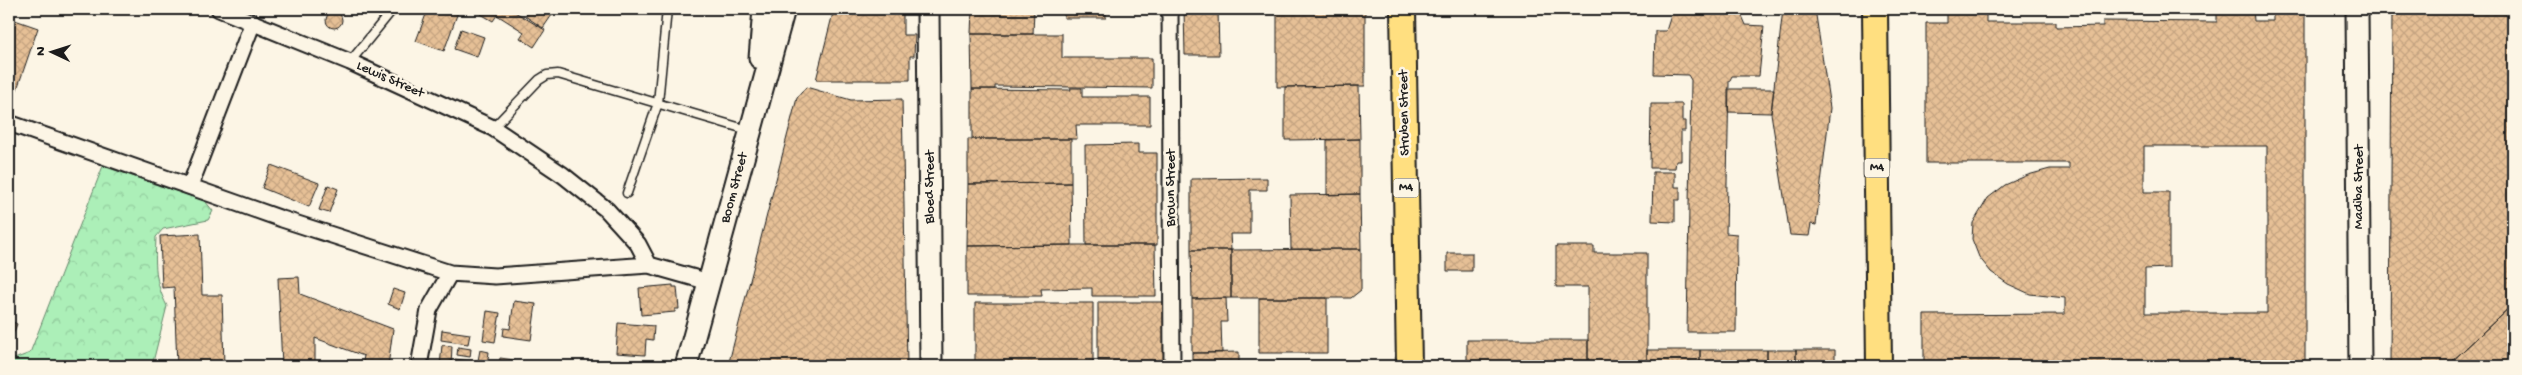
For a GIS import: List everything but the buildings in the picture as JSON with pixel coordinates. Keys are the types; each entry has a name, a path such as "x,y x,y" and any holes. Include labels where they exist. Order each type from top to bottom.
{"main road":[{"path":"757,106 764,9"},
{"name":"Boom Street","path":"686,366 784,9"},
{"name":"Bloed Street","path":"928,9 931,366"},
{"name":"Struben Street","path":"1403,9 1409,366"},
{"name":"M4","path":"1875,9 1879,366"},
{"name":"Madiba Street","path":"2357,9 2360,366"}],"street":[{"name":"Lewis Street","path":"219,9 350,62 493,128 563,174 607,210 638,244 649,265"},
{"name":"Brown Street","path":"1170,9 1172,366"},
{"path":"190,186 253,22"},
{"path":"9,123 282,219 450,272 495,276 649,265 709,282"},
{"path":"420,366 428,310 450,272"}],"lane":[{"path":"350,62 394,9"},
{"path":"627,192 658,103 667,9"},
{"path":"493,128 538,80 547,75 568,75 750,131"}],"green space":[{"path":"103,166 205,201 213,211 208,220 163,229 156,237 156,272 167,306 152,366 9,366 9,361 30,353"}]}
